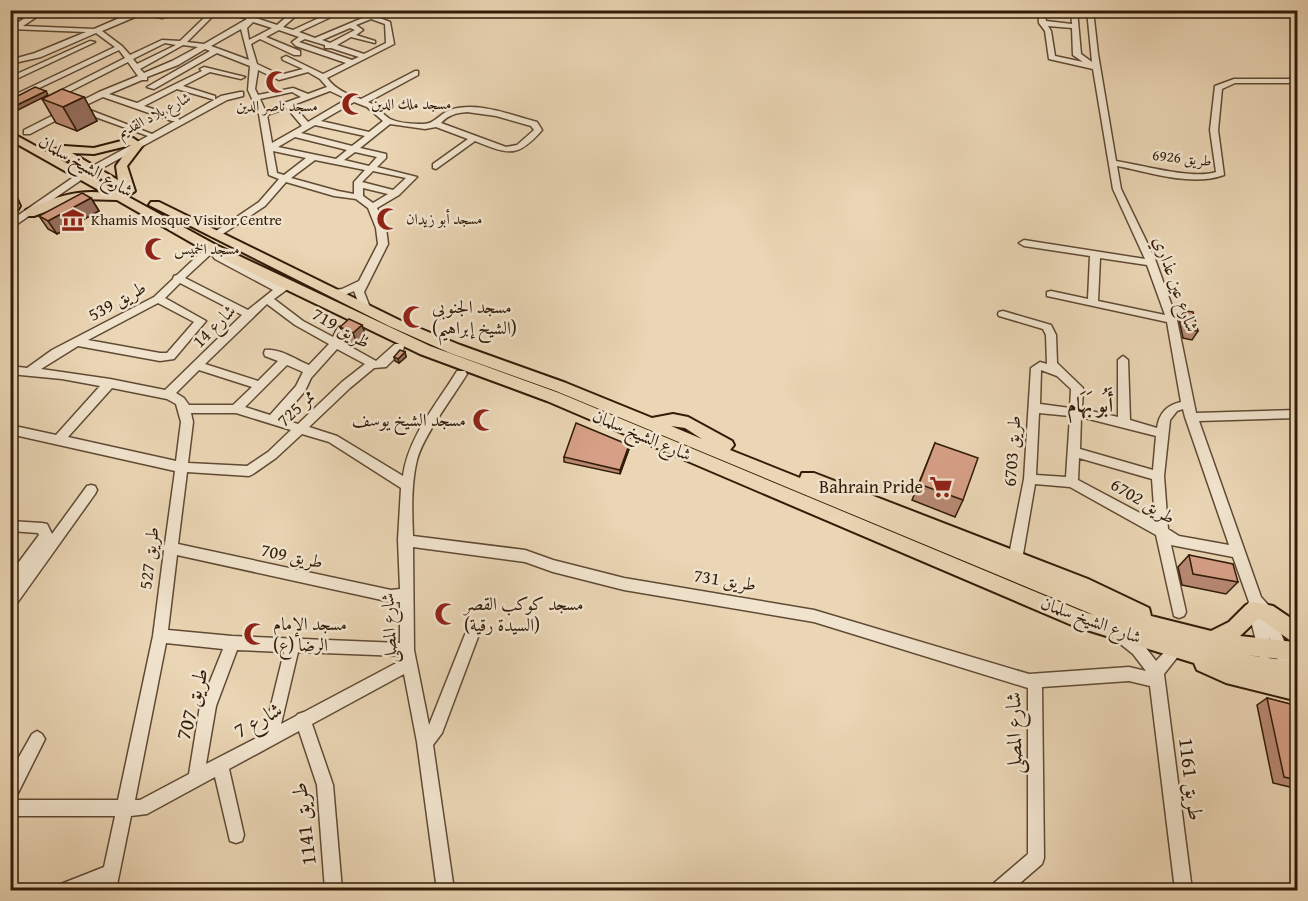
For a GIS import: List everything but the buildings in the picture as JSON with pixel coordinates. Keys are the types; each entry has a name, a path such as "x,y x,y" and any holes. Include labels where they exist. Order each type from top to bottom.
{"main road":[{"name":"شارع الشيخ سلمان","path":"10,124 54,147 84,171"},
{"name":"شارع الشيخ سلمان","path":"10,135 84,171 213,242 284,287 378,329 664,444 1081,620 1115,631 1177,641 1286,671"},
{"path":"54,147 94,151 135,143"},
{"path":"30,213 51,203 82,195 127,196 120,171 121,161 135,143"},
{"path":"10,196 14,206 10,213"},
{"name":"شارع الشيخ سلمان","path":"213,242 331,292 454,349 561,387 1054,591 1151,627 1177,641 1212,639 1281,650"},
{"path":"378,329 399,347 461,374 538,400 633,440 664,444"},
{"path":"651,424 665,419 682,419 734,449 1102,595 1226,674 1298,691"},
{"path":"1212,639 1229,633 1243,624 1258,608 1298,634"}],"street":[{"path":"13,27 44,10"},
{"path":"10,62 38,55 144,11 162,16 186,10"},
{"path":"136,68 173,50 209,17 206,12 195,10"},
{"path":"225,10 242,18 279,27 364,56"},
{"path":"259,10 243,32 254,65 254,92 263,114 270,148 271,172 280,179 359,197 372,207 381,228 383,244 359,297 366,310"},
{"path":"248,43 279,27 295,11 306,14 317,10"},
{"path":"294,32 343,10"},
{"path":"323,77 364,56 386,48 391,42 388,23 351,10"},
{"path":"1041,10 1042,23 1048,31 1052,57 1096,66"},
{"path":"1074,10 1077,55 1082,60 1096,66"},
{"name":"شارع عين عذاري","path":"1090,10 1096,66 1120,199 1151,263 1172,320 1191,417 1258,608 1281,650 1286,671"},
{"path":"10,15 33,17"},
{"path":"315,40 371,17"},
{"path":"217,30 242,18"},
{"path":"27,132 102,94 176,63 251,20"},
{"path":"1042,23 1075,26"},
{"path":"299,64 360,29 350,25"},
{"path":"13,27 98,31 107,36 130,58 140,80 165,92"},
{"path":"350,34 373,42 355,52"},
{"path":"10,80 107,36"},
{"path":"261,37 297,53 286,58 323,77 331,88 362,102 388,121 425,127 436,124 445,115 465,108 534,124 538,130 529,141 513,149 505,150 436,124"},
{"path":"298,45 296,42 303,37"},
{"path":"56,95 166,41 205,46 254,65 279,78 309,70"},
{"path":"156,45 190,54"},
{"path":"290,49 298,45 351,62"},
{"path":"10,100 120,47"},
{"path":"151,87 215,51"},
{"path":"176,63 209,70 240,88 254,92 295,90 318,103"},
{"path":"240,88 250,77 254,65"},
{"path":"137,106 209,70"},
{"path":"362,102 415,73"},
{"name":"طريق 6926","path":"1115,163 1199,176 1218,175 1221,173 1214,130 1218,88 1228,82 1253,79 1298,81"},
{"path":"176,87 212,98"},
{"name":"شارع بلاد القديم","path":"135,143 212,98 240,88"},
{"name":"شارع بلاد القديم","path":"84,171 240,88"},
{"path":"270,148 311,124 318,103 331,88"},
{"path":"102,94 175,119"},
{"path":"263,114 289,105 353,99"},
{"path":"289,105 311,124 372,135"},
{"path":"75,107 148,134"},
{"path":"336,162 388,121"},
{"path":"295,134 383,156 358,184 359,197"},
{"path":"436,166 474,138"},
{"path":"270,148 413,177 396,193 372,207"},
{"name":"طريق 539","path":"30,371 77,342 158,299 213,242 262,204 280,179 313,158"},
{"path":"10,226 84,171"},
{"path":"10,218 84,171"},
{"path":"358,184 396,193"},
{"path":"1024,243 1151,263"},
{"path":"1093,302 1095,256"},
{"path":"177,278 248,314"},
{"path":"331,292 344,292 364,284"},
{"name":"شارع 14","path":"168,394 248,314 284,287"},
{"path":"1051,294 1172,320"},
{"path":"77,342 160,357 170,356 201,321 158,299"},
{"name":"طريق 719","path":"267,299 299,323 372,364 381,365 399,347"},
{"path":"1003,314 1042,325 1050,331 1052,364 1077,388 1072,482"},
{"path":"273,420 302,388 304,378 336,343 342,330"},
{"path":"268,353 312,371"},
{"path":"236,409 287,360"},
{"path":"1123,360 1124,422"},
{"name":"ممر 725","path":"180,467 249,471 272,455 346,385 372,364"},
{"path":"198,366 259,385"},
{"name":"طريق 6703","path":"1015,560 1030,479 1037,367 1058,372"},
{"path":"10,370 110,383 168,394 181,400 186,416 211,408 236,409 302,428 333,439 407,485"},
{"name":"شارع المصلى","path":"446,891 425,742 408,657 405,540 407,485 411,460 423,434 461,374"},
{"path":"59,439 110,383"},
{"path":"1179,612 1162,533 1158,476 1161,433 1168,412 1187,404"},
{"path":"1033,408 1075,412 1124,422 1161,433"},
{"path":"1191,417 1298,414"},
{"name":"طريق 527","path":"110,882 160,636 186,416"},
{"path":"10,429 180,467"},
{"path":"1073,452 1158,476"},
{"name":"طريق 6702","path":"1030,479 1060,479 1072,482 1176,542 1238,552"},
{"path":"10,602 91,490"},
{"path":"10,526 42,528 61,534"},
{"path":"10,586 41,544 46,531"},
{"name":"طريق 731","path":"405,540 525,556 553,566 624,584 814,616 1029,681 1035,680"},
{"name":"طريق 709","path":"169,548 391,596 407,595"},
{"path":"1115,631 1138,649 1156,676 1177,641"},
{"name":"طريق 707","path":"160,636 232,643 293,644 408,657"},
{"path":"425,742 434,733 471,637"},
{"name":"طريق 707","path":"196,778 208,706 232,643"},
{"path":"271,736 293,644"},
{"name":"شارع 7","path":"10,808 141,808 303,719 408,657"},
{"name":"شارع المصلى","path":"999,891 1036,858 1035,680 1129,674 1156,676"},
{"name":"طريق 1161","path":"1156,676 1184,891"},
{"name":"طريق 1141","path":"303,719 325,785 334,891"},
{"path":"10,790 37,739"},
{"path":"220,765 236,835"},
{"path":"67,891 110,882"}],"place":[{"name":"مسجد ناصر الدين","path":"277,82"},
{"name":"مسجد ملك الدين","path":"353,104"},
{"name":"مسجد أبو زيدان","path":"388,219"},
{"name":"Khamis Mosque Visitor Centre","path":"73,220"},
{"name":"مسجد الخميس","path":"156,249"},
{"name":"مسجد الجنوبي (الشيخ إبراهيم)","path":"414,317"},
{"name":"مسجد الشيخ يوسف","path":"484,420"},
{"name":"Bahrain Pride","path":"941,487"},
{"name":"مسجد كوكب القصر (السيدة رقية)","path":"446,614"},
{"name":"مسجد الإمام الرضا (ع)","path":"255,634"}],"district":[{"name":"أَبُو بَهَام","path":"1090,405"}]}
